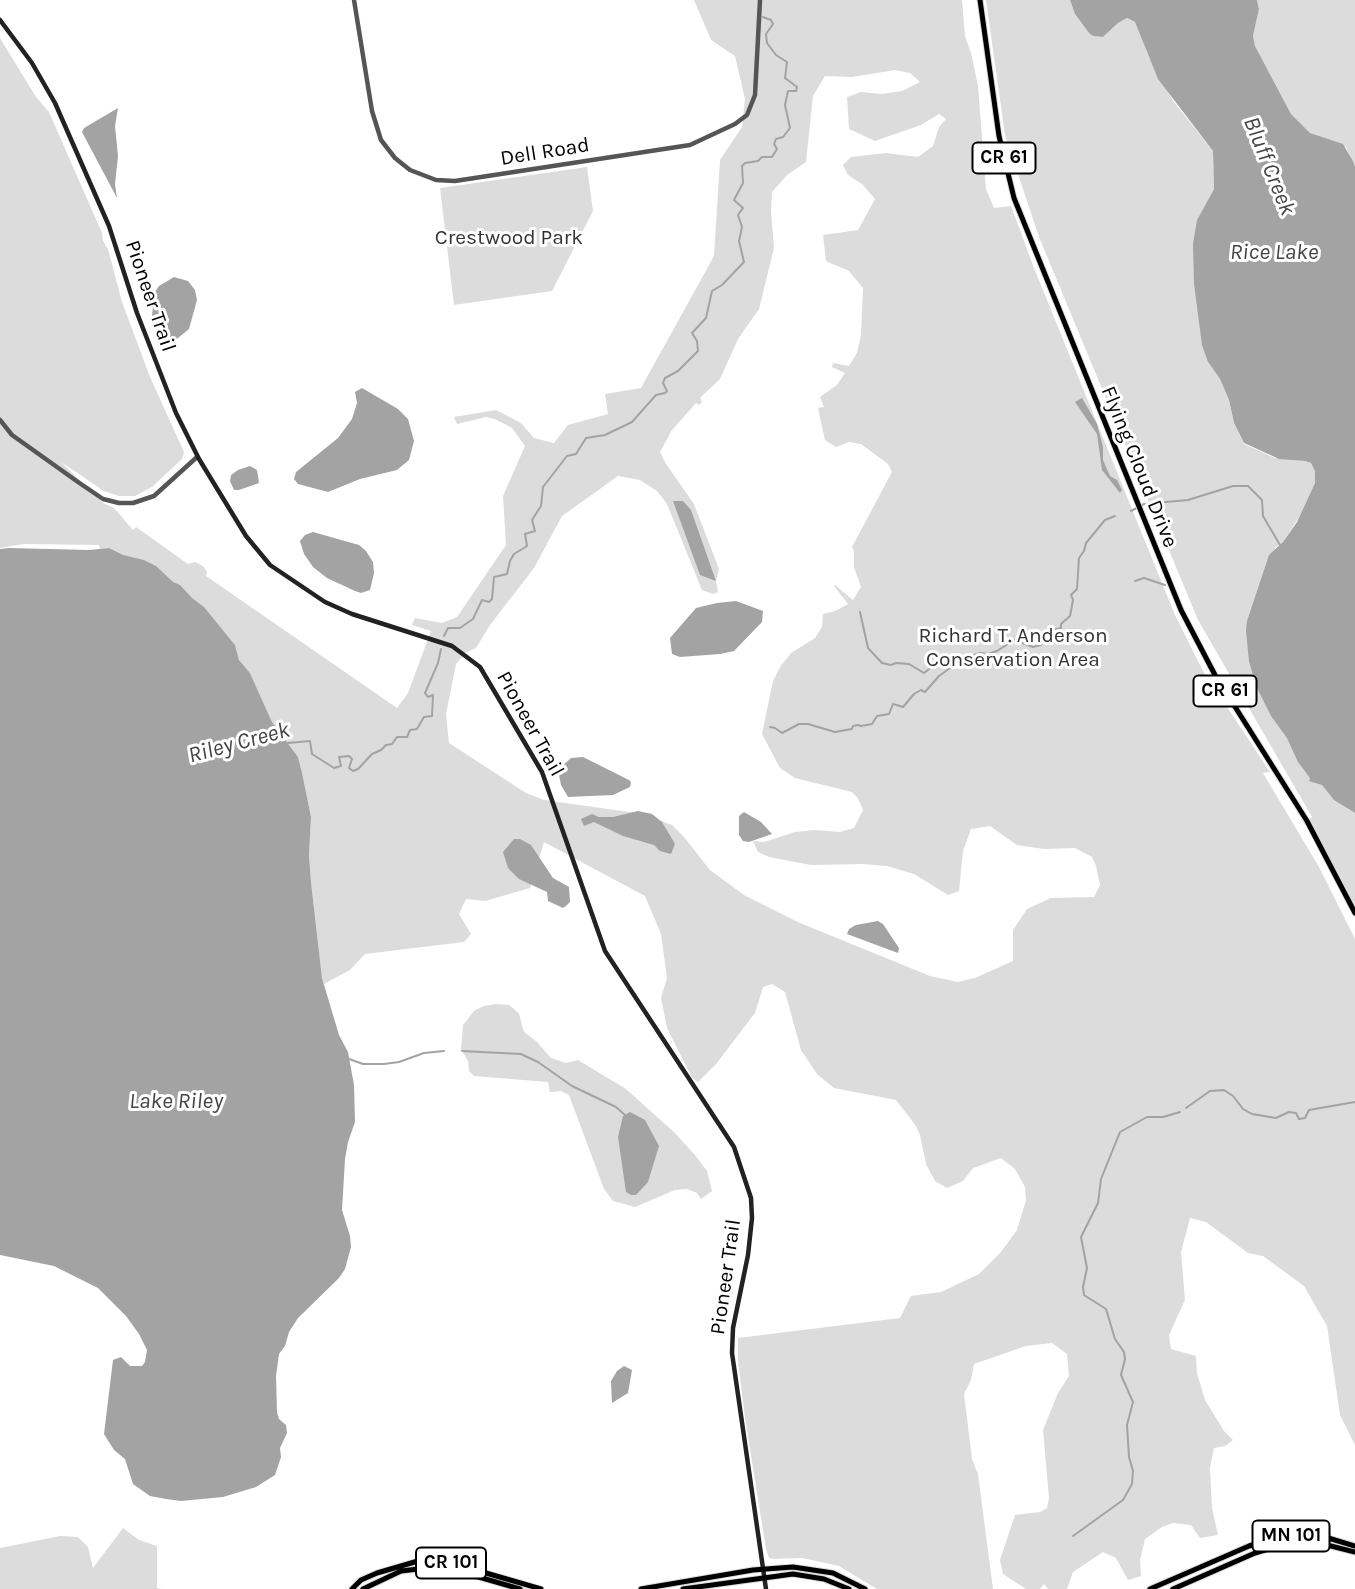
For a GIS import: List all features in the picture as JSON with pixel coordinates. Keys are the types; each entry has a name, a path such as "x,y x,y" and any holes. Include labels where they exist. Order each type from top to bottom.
{"main road":[{"name":"Flying Cloud Drive","path":"980,0 999,135 1022,221 1140,511 1194,639 1307,821 1355,912"},
{"name":"Pioneer Trail","path":"0,20 38,73 65,123 109,226 137,313 169,398 198,457 253,547 280,572 339,609 452,646 472,659 486,677 542,772 605,951 734,1147 751,1198 750,1240 733,1328 732,1353 765,1589"},
{"name":"MN 101","path":"1150,1589 1278,1537 1318,1536 1355,1546"},
{"name":"MN 101","path":"1172,1589 1255,1553 1282,1545 1319,1543 1355,1552"},
{"name":"CR 101","path":"352,1589 361,1580 377,1573 418,1562 456,1564 541,1589"},
{"path":"641,1589 762,1569 793,1567 820,1569 838,1574 864,1589"},
{"name":"CR 101","path":"363,1589 401,1571 427,1568 458,1571 520,1589"},
{"path":"683,1589 763,1577 807,1576 824,1579 849,1589"}],"street":[{"name":"Dell Road","path":"354,0 373,120 381,140 395,158 410,170 436,180 455,181 690,145 735,124 747,115 755,95 760,0"},
{"path":"0,420 12,435 78,482 103,499 119,503 133,503 153,496 198,457"}],"green space":[{"name":"Richard T. Anderson Conservation Area","path":"694,0 962,0 965,36 978,86 986,189 994,208 1011,206 1175,615 1203,671 1270,772 1263,773 1319,867 1355,939 1355,1445 1340,1415 1327,1326 1304,1286 1263,1256 1248,1253 1206,1222 1190,1218 1181,1252 1185,1300 1169,1335 1171,1349 1196,1356 1197,1373 1205,1400 1224,1431 1233,1440 1225,1446 1214,1448 1210,1468 1212,1508 1218,1535 1200,1538 1191,1525 1173,1523 1162,1527 1145,1539 1140,1560 1141,1576 1128,1580 1116,1558 1103,1552 1073,1572 1067,1589 1048,1589 1044,1584 1040,1589 1026,1589 1003,1574 1000,1560 1015,1515 1040,1512 1047,1508 1049,1498 1043,1430 1058,1393 1069,1376 1067,1354 1052,1343 1026,1346 974,1364 971,1380 964,1394 993,1589 877,1589 839,1566 802,1558 769,1558 766,1549 745,1418 738,1338 900,1318 911,1296 941,1292 979,1274 1001,1252 1017,1230 1026,1200 1025,1187 1015,1169 1001,1158 973,1168 963,1181 947,1188 935,1181 926,1164 916,1126 896,1100 834,1088 817,1074 801,1050 785,992 772,984 763,987 755,1013 716,1064 698,1082 692,1078 667,1028 661,998 667,978 661,934 645,896 544,842 530,888 485,901 466,899 459,914 471,934 464,942 365,954 350,970 324,984 311,882 311,817 298,757 272,722 250,673 239,660 235,645 221,628 109,548 100,549 99,545 24,544 0,548 0,38 36,97 49,112 102,233 122,302 150,377 184,452 182,459 152,487 135,496 119,496 104,491 61,462 103,503 114,508 133,530 136,527 188,564 195,562 203,566 207,572 206,576 397,708 408,693 431,631 412,625 415,618 442,623 457,617 506,545 503,496 525,446 512,428 495,419 486,417 457,424 454,417 496,410 521,423 534,438 554,443 568,425 608,414 605,394 641,388 714,256 720,160 742,127 745,99 735,56 711,40","holes":["895,70 910,73 920,82 902,91 882,94 861,92 847,97 849,129 875,141 921,125 939,114 946,119 939,127 933,146 918,157 886,153 851,157 843,165 848,175 862,184 875,199 858,230 823,235 826,261 849,271 863,288 861,335 857,353 849,366 833,363 832,367 845,373 837,385 820,397 824,407 818,408 825,440 836,447 849,442 861,444 888,464 892,472 852,547 854,567 861,587 853,600 834,586 848,604 823,614 822,627 815,638 791,653 780,667 773,681 762,734 780,768 795,778 852,792 863,810 854,828 840,832 795,832 764,842 753,841 758,852 769,857 811,865 887,866 914,874 948,895 959,891 963,851 971,829 990,826 1017,845 1044,849 1075,848 1092,857 1100,885 1094,897 1051,898 1027,909 1013,930 1013,961 975,978 958,982 930,976 800,923 744,895 710,870 672,825 643,814 544,800 526,793 449,743 446,714 456,664 465,653 476,648 490,625 534,568 562,516 618,476 640,480 657,491 667,504 702,590 713,594 718,592 716,581 719,569 694,504 660,452 672,430 696,403 699,405 702,402 700,398 720,379 738,339 759,309 774,248 772,192 787,175 806,162 813,96 825,76 852,77"]},
{"path":"986,0 1070,0 1075,14 1094,36 1103,37 1127,18 1135,22 1147,53 1173,101 1213,151 1214,189 1197,220 1208,362 1220,379 1229,400 1234,423 1244,444 1275,458 1311,463 1315,470 1315,483 1301,514 1283,542 1275,548 1342,805 1355,813 1355,913 1307,821 1312,817 1198,620 1039,237 1005,135"},
{"path":"1257,0 1355,0 1355,167 1346,147 1310,133 1291,114 1255,46 1253,36 1259,9"},
{"name":"Crestwood Park","path":"587,167 593,211 552,291 454,305 440,188"},
{"path":"496,1004 509,1005 514,1009 519,1014 524,1032 551,1058 566,1063 578,1060 626,1089 695,1155 707,1171 712,1191 701,1199 697,1193 687,1189 675,1190 635,1207 613,1201 604,1189 569,1095 561,1091 550,1092 548,1082 474,1076 469,1071 468,1061 461,1049 463,1025 474,1011"},
{"path":"123,1528 139,1540 157,1546 157,1588 161,1589 0,1589 0,1548 60,1536 78,1537 88,1547 93,1568"}],"water":[{"name":"Rice Lake","path":"1070,0 1257,0 1259,9 1253,36 1255,46 1291,114 1310,133 1343,144 1353,161 1355,813 1334,800 1322,785 1309,781 1310,778 1271,716 1256,686 1249,661 1247,621 1269,555 1283,542 1297,522 1315,483 1315,471 1311,463 1279,459 1244,443 1234,423 1229,400 1220,379 1208,362 1202,345 1194,284 1193,244 1197,220 1214,189 1213,151 1158,79 1135,22 1127,18 1103,37 1093,36 1075,14"},
{"path":"118,108 115,126 118,156 115,184 117,198 82,132 84,128"},
{"path":"174,277 188,281 195,290 197,300 189,329 172,343 160,340 151,323 155,292 159,286"},
{"path":"362,388 398,409 408,419 414,441 409,460 397,470 360,479 328,492 298,484 294,479 296,472 338,438 352,419 357,403 355,392"},
{"path":"1082,398 1097,424 1103,447 1103,460 1110,476 1117,480 1122,490 1120,493 1102,470 1097,434 1075,402"},
{"path":"250,466 257,470 259,483 234,490 230,481 231,475"},
{"path":"673,501 683,501 691,510 716,581 700,575"},
{"path":"313,532 359,545 366,551 373,562 374,573 370,590 361,593 355,591 327,578 313,567 304,554 300,541"},
{"name":"Lake Riley","path":"109,548 156,566 204,607 235,645 239,660 250,673 272,722 298,757 302,773 311,817 309,855 322,978 339,1035 348,1052 354,1085 355,1122 345,1159 342,1210 351,1247 345,1269 339,1278 298,1318 279,1354 276,1376 277,1412 279,1419 286,1425 287,1433 280,1448 281,1457 275,1475 256,1487 223,1497 181,1501 166,1499 150,1496 133,1484 125,1459 114,1450 104,1434 113,1360 121,1357 130,1366 142,1366 147,1350 139,1334 126,1316 98,1288 54,1266 0,1255 0,549"},
{"path":"736,601 763,611 762,622 734,651 680,657 672,654 670,638 696,608"},
{"path":"583,757 629,780 630,787 613,795 568,797 561,785 558,770 571,758"},
{"path":"638,811 652,814 662,822 675,844 671,854 594,822 584,826 581,819 592,814 613,817"},
{"path":"744,812 761,822 772,834 749,842 743,841 739,835 739,816"},
{"path":"514,839 531,845 553,878 569,887 570,902 567,905 563,908 548,901 547,892 519,879 508,868 503,852"},
{"path":"878,921 883,924 899,948 898,953 847,934 849,929 856,925"},
{"path":"630,1112 645,1120 659,1146 648,1182 636,1195 626,1192 618,1137 623,1116"},
{"path":"624,1366 632,1370 628,1393 612,1403 611,1381"}],"waterway":[{"name":"Riley Creek","path":"444,636 448,628 460,628 473,619 482,600 489,602 492,599 494,577 507,574 514,554 527,546 525,534 535,531 532,520 541,506 543,487 567,456 576,454 586,438 605,435 632,422 656,395 667,391 663,383 665,378 678,371 698,351 697,341 692,333 706,318 712,291 722,285 744,262 739,241 742,227 738,215 743,208 734,200 743,183 742,166 762,157 772,157 777,149 774,144 776,139 783,137 790,128 785,105 788,91 796,91 797,87 785,78 787,62 776,55 767,43 766,34 773,24 771,20 763,17"},
{"path":"1131,511 1144,504 1188,500 1233,486 1248,486 1262,500 1263,516 1280,545"},
{"path":"770,727 782,733 799,724 808,724 835,732 872,724 877,716 889,714 893,704 903,707 914,694 921,690 925,692 939,676 956,667 962,659 997,651 1014,640 1033,647 1041,645 1050,631 1061,628 1061,624 1070,616 1073,600 1071,595 1077,589 1079,558 1086,543 1105,520 1115,516"},
{"path":"1135,581 1144,578 1165,585"},
{"path":"860,612 868,648 882,663 909,664 924,673 937,663 957,664"},
{"name":"Riley Creek","path":"288,743 310,741 312,754 334,768 341,766 339,757 349,756 352,759 349,768 353,771 358,769 372,754 392,744 397,737 407,737 410,730 417,729 424,717 432,716 433,695 428,697 425,693 441,649"},
{"path":"349,1059 363,1064 384,1064 424,1053 444,1051"},
{"path":"462,1051 521,1054 538,1062 572,1086 616,1107 625,1115"},
{"path":"1186,1108 1210,1091 1224,1090 1252,1114 1276,1118 1289,1112 1296,1113 1299,1119 1305,1118 1309,1110 1355,1102"},
{"path":"1073,1536 1123,1500 1132,1484 1133,1471 1129,1457 1127,1425 1133,1402 1121,1375 1124,1352 1115,1339 1106,1309 1084,1295 1087,1268 1081,1237 1098,1203 1101,1179 1120,1132 1147,1117 1163,1117 1180,1112"}],"water label":[{"name":"Bluff Creek","path":"1269,166"}]}
